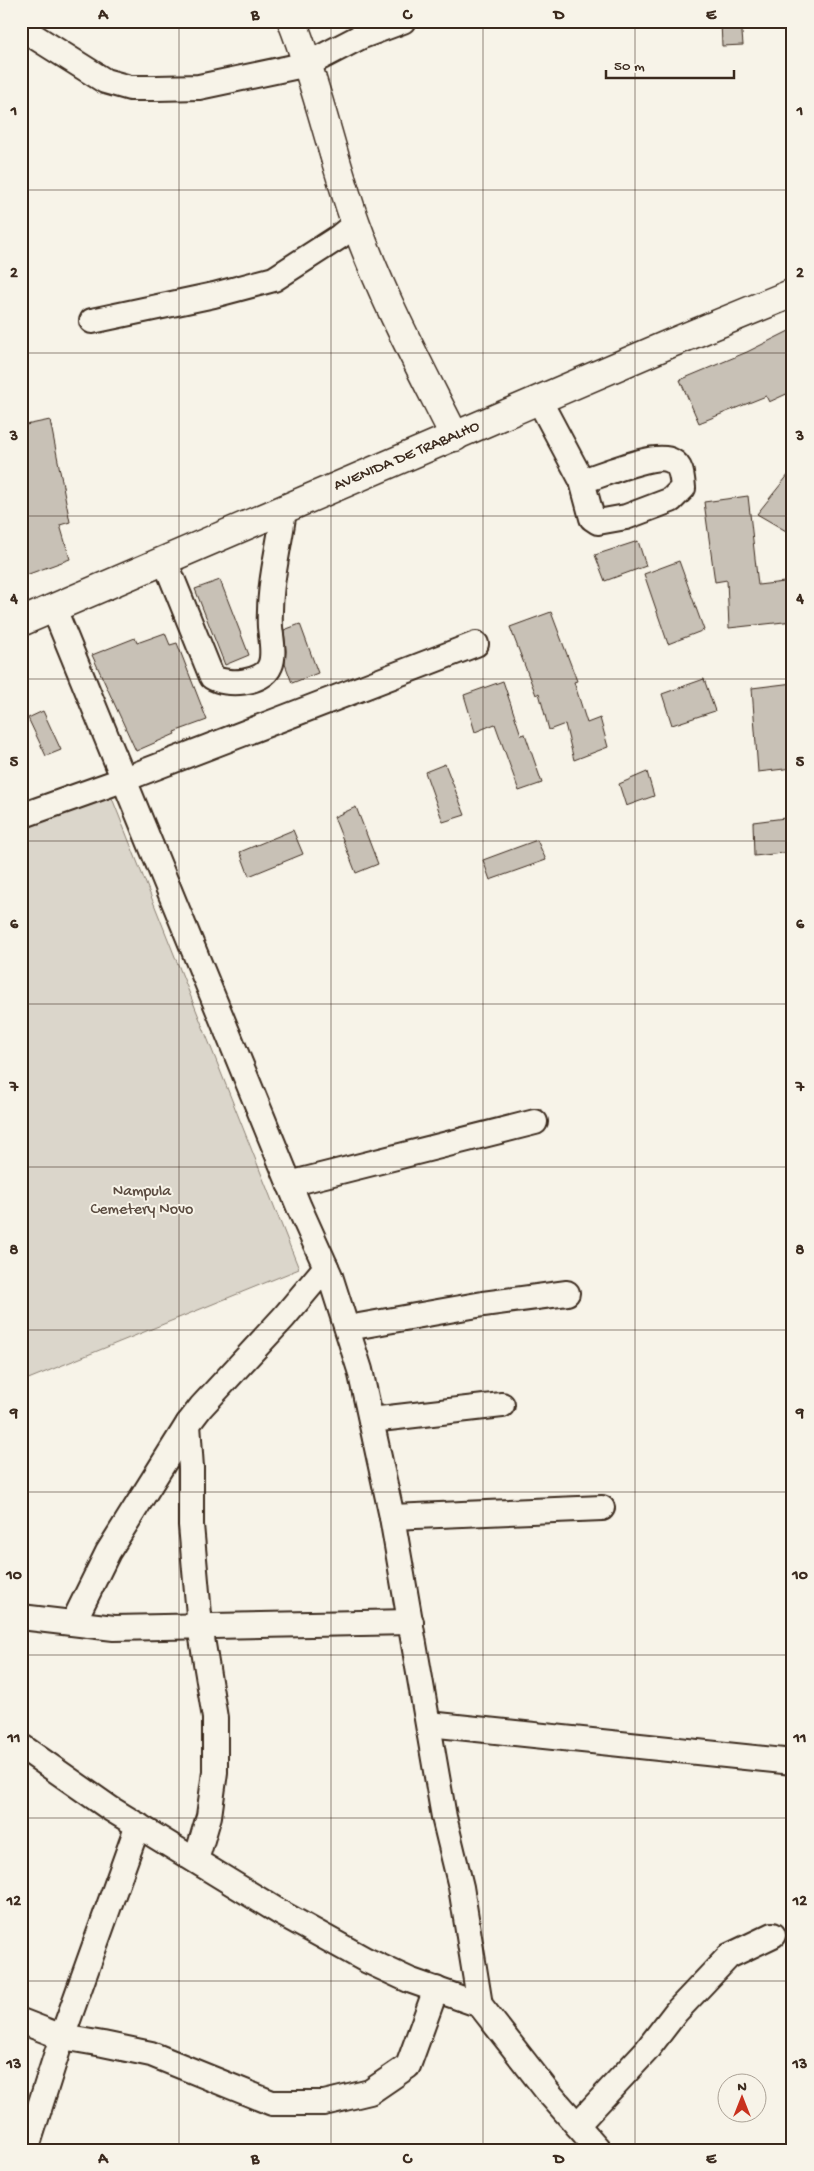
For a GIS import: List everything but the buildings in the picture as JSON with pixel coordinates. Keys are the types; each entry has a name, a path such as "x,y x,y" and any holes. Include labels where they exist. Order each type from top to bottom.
{"main road":[{"path":"292,21 308,64 356,223 384,291 455,437"},
{"name":"AVENIDA DE TRABALHO","path":"21,622 793,293"}],"street":[{"path":"21,28 105,81 130,88 199,87 308,64 360,37 403,21"},
{"path":"92,321 214,295 274,279 339,237 356,223"},
{"path":"539,400 582,482"},
{"path":"165,561 212,677 219,681 235,683 258,677 266,672 271,661 269,603 284,510"},
{"path":"54,609 289,1184 326,1267 348,1328 360,1370 392,1517 444,1817 460,1887 480,2005 548,2092 599,2150"},
{"path":"21,816 125,779 476,644"},
{"path":"289,1184 535,1122"},
{"path":"73,1623 108,1552 188,1424 201,1406 284,1317 326,1267"},
{"path":"348,1328 482,1304 567,1293"},
{"path":"371,1420 502,1404"},
{"path":"188,1424 191,1468 191,1525 200,1626 215,1718 215,1772 209,1816 196,1860"},
{"path":"392,1517 602,1508"},
{"path":"21,1616 114,1628 411,1622"},
{"path":"429,1724 793,1762"},
{"path":"21,1746 138,1825 281,1912 366,1960 409,1980 480,2005"},
{"path":"26,2150 62,2037 138,1825"},
{"path":"577,2125 646,2051 676,2012 729,1956 773,1936"},
{"path":"21,2021 62,2037 151,2054 272,2103 324,2103 370,2092 408,2066 436,1989"}],"green space":[{"name":"Nampula Cemetery Novo","path":"104,778 299,1269 21,1382 21,812"}]}
